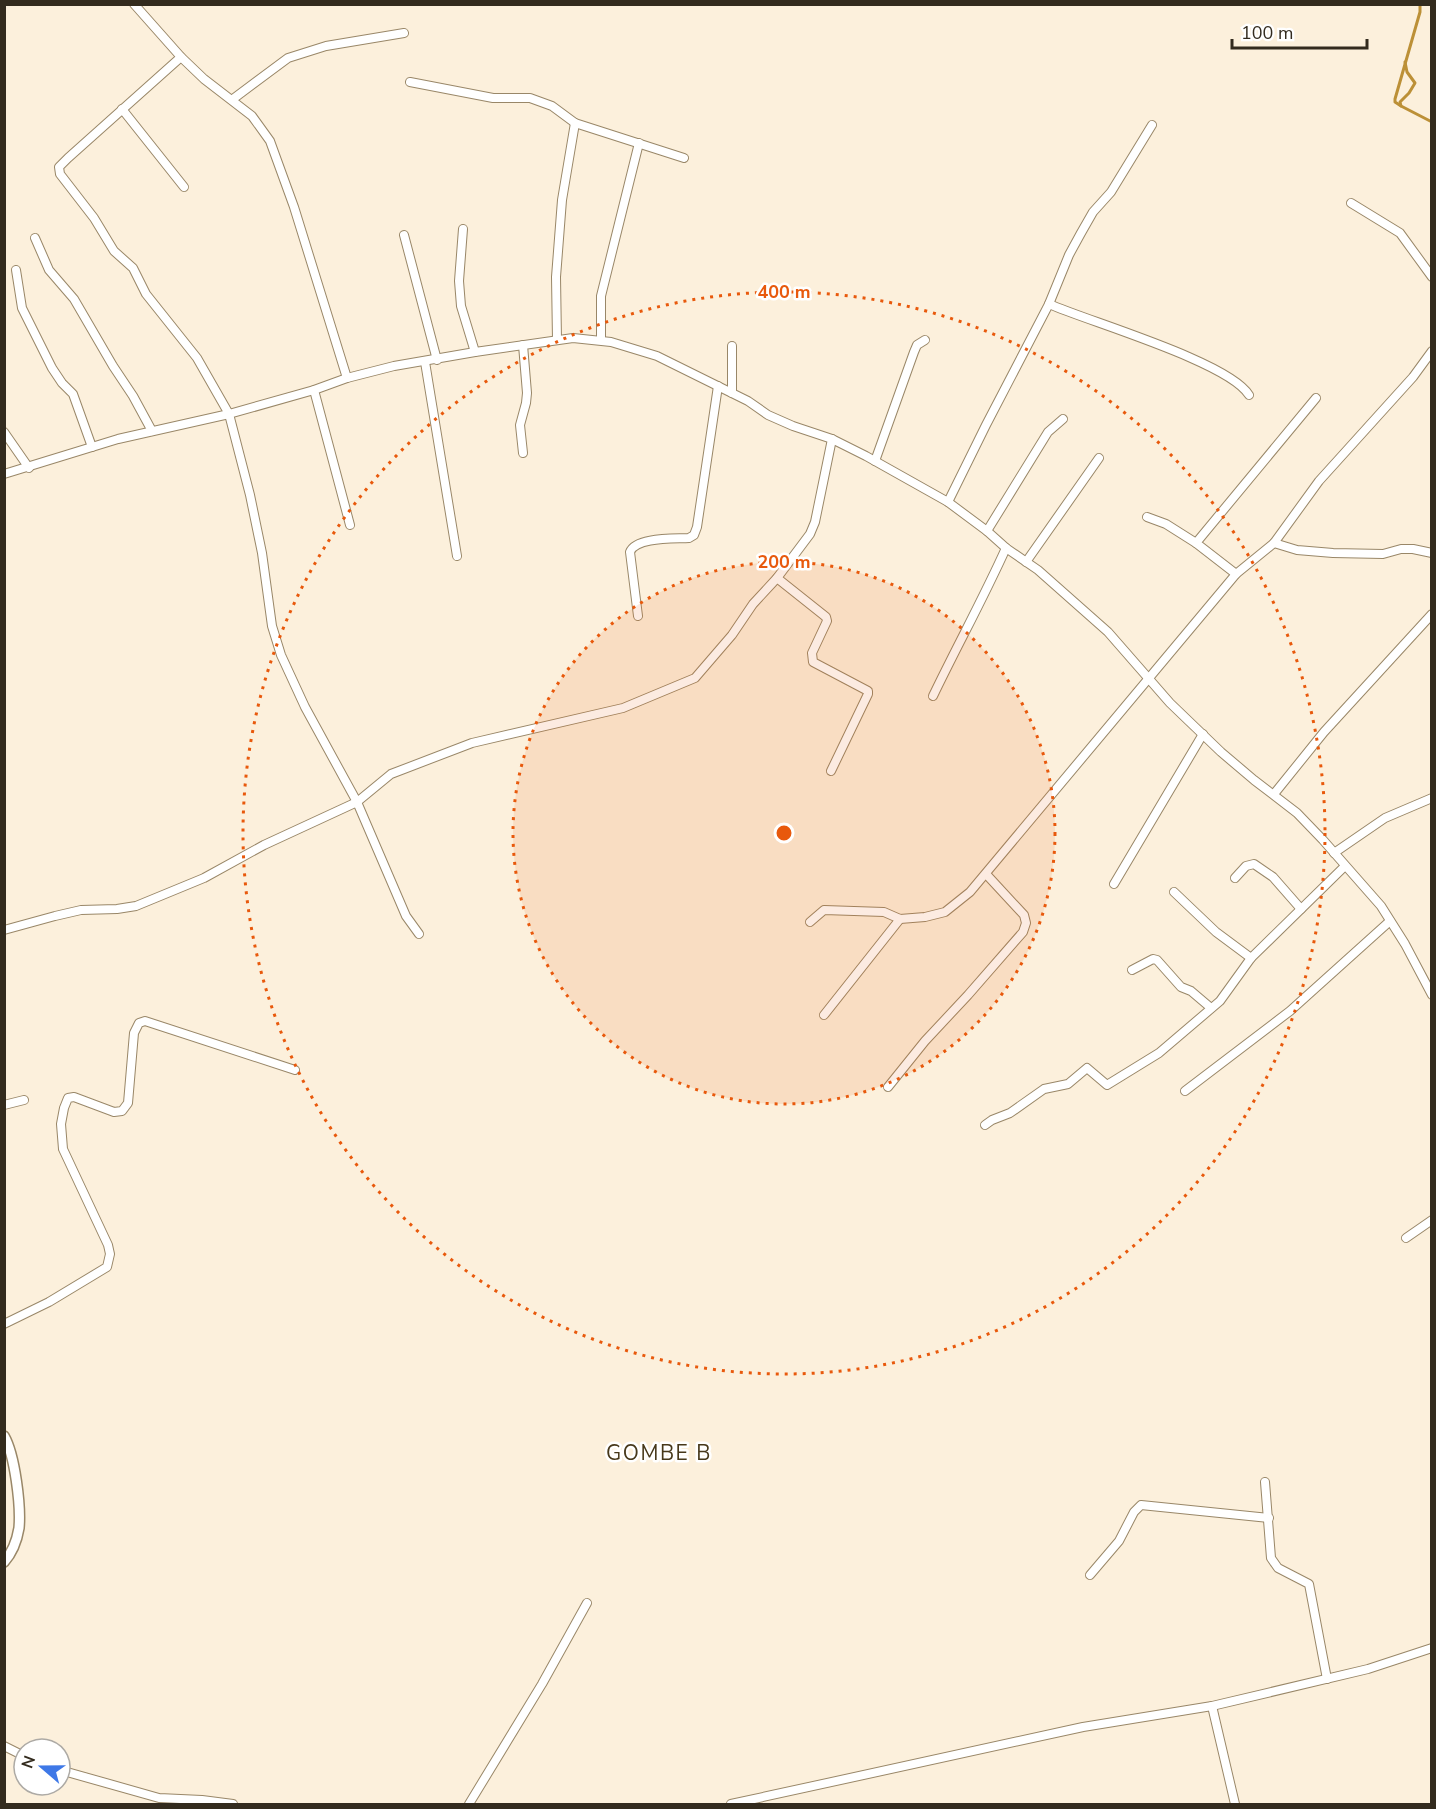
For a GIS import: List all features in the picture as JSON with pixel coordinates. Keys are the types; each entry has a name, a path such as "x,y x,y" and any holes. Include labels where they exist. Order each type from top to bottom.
{"street":[{"path":"134,4 181,57 204,79 252,116 270,141 294,207 347,378"},
{"path":"232,99 288,58 326,46 404,33"},
{"path":"181,57 59,167 60,174 94,218 114,250 133,268 146,294 197,358 229,414 250,495 262,553 272,626 280,655 304,707 357,802 406,916 419,934"},
{"path":"410,82 493,98 530,98 552,106 575,123 684,158"},
{"path":"122,109 184,187"},
{"path":"557,340 555,277 562,200 575,123"},
{"path":"948,501 1049,304 1080,233 1093,212 1112,192 1152,125"},
{"path":"601,340 601,296 639,143"},
{"path":"1351,203 1400,233 1431,277"},
{"path":"463,229 459,281 461,306 475,352"},
{"path":"404,235 437,360"},
{"path":"35,238 49,270 74,299 152,431"},
{"path":"16,270 22,308 57,375 73,394 92,447"},
{"path":"1049,304 1200,362 1230,378 1249,395"},
{"path":"4,474 92,447 229,414 394,366 573,338 601,340 657,356 732,393 768,415 831,439 876,461 948,501 1006,548 1038,570 1108,632 1170,703 1203,735 1254,780 1297,813 1334,853 1381,906 1431,995"},
{"path":"876,461 914,352 917,345 925,340"},
{"path":"523,345 527,393 520,424 523,453"},
{"path":"732,346 732,393"},
{"path":"810,922 824,910 884,912 900,919 925,917 945,912 970,892 1236,574 1275,543 1319,481 1413,376 1431,351"},
{"path":"425,362 457,556"},
{"path":"638,616 631,547 640,542 690,538 694,535 718,386"},
{"path":"314,390 350,525"},
{"path":"1196,543 1316,398"},
{"path":"987,531 1048,432 1063,419"},
{"path":"4,432 29,468"},
{"path":"4,930 81,910 136,906 204,878 264,845 357,802 391,774 472,743 623,708 695,678 810,534 815,522 831,439"},
{"path":"1026,562 1099,458"},
{"path":"1147,517 1166,524 1196,543 1236,574"},
{"path":"1275,543 1297,550 1333,553 1372,554 1407,549 1431,553"},
{"path":"933,696 981,603 1006,548"},
{"path":"777,578 826,617 827,621 812,654 813,662 867,691 868,694 831,771"},
{"path":"1274,794 1324,732 1431,614"},
{"path":"1114,884 1203,735"},
{"path":"1334,853 1385,818 1431,798"},
{"path":"1235,878 1246,866 1254,864 1273,877 1301,909"},
{"path":"985,1125 1010,1113 1044,1089 1068,1084 1087,1068 1107,1085 1159,1053 1225,994 1251,958 1345,866"},
{"path":"888,1087 925,1041 1023,932 1026,923 1023,915 986,874"},
{"path":"1174,892 1216,933 1251,958"},
{"path":"824,1015 900,919"},
{"path":"1185,1091 1290,1011 1390,921"},
{"path":"1132,970 1153,959 1157,960 1181,987 1191,991 1211,1008"},
{"path":"4,1324 98,1274 107,1267 110,1261 108,1245 63,1149 61,1124 68,1098 74,1097 114,1112 122,1111 128,1103 134,1033 139,1023 145,1021 294,1070"},
{"path":"4,1105 24,1100"},
{"path":"1406,1238 1431,1220"},
{"path":"4,1436 14,1463 19,1526 15,1542 4,1562"},
{"path":"1265,1482 1271,1558 1274,1564 1287,1573 1309,1584 1327,1679"},
{"path":"1090,1575 1119,1540 1141,1505 1269,1518"},
{"path":"469,1804 542,1684 587,1603"},
{"path":"733,1804 1083,1727 1212,1707 1368,1669 1431,1648"},
{"path":"1212,1707 1235,1804"},
{"path":"72,1774 160,1801 202,1800 233,1804"}],"waterway":[{"path":"1401,106 1395,102 1395,99 1420,12 1420,4"},
{"path":"1405,62 1407,72 1415,83 1400,102 1401,106 1432,122"}],"district":[{"name":"GOMBE B","path":"659,1453"}]}
